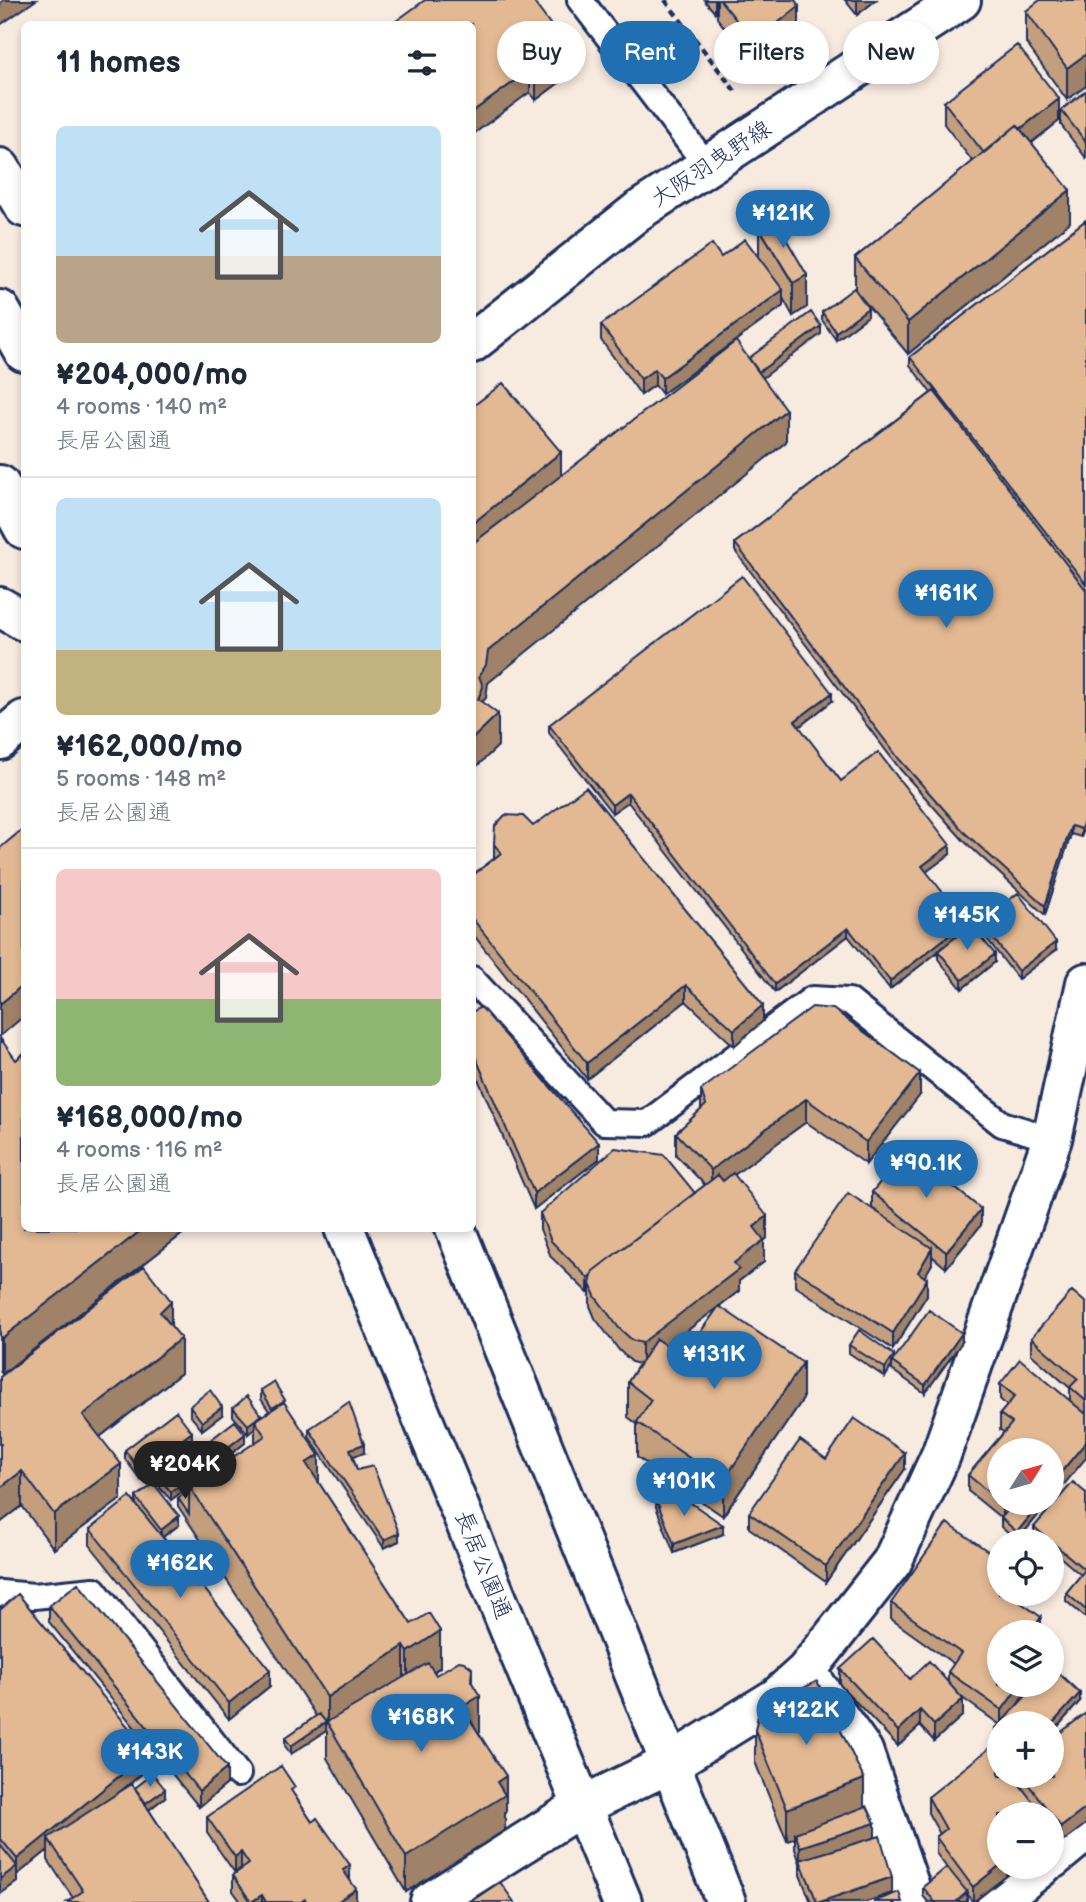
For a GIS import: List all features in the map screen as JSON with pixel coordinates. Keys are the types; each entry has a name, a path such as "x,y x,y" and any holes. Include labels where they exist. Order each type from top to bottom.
{"main road":[{"name":"大阪羽曳野線","path":"476,340 638,211 961,0"},
{"path":"0,168 21,202"},
{"path":"1,311 21,347"},
{"path":"0,485 21,524"},
{"path":"0,607 21,619"},
{"path":"0,740 21,722"},
{"path":"430,1902 582,1806 671,1763 775,1698 806,1671 892,1562 941,1455 1052,1139 1086,983"},
{"name":"長居公園通","path":"346,1232 622,1902"},
{"path":"457,1232 726,1902"},
{"path":"806,1671 863,1751 915,1902"},
{"path":"1064,1849 1086,1831"},
{"path":"997,1902 1026,1879"}],"lane":[{"path":"580,0 708,167"},
{"path":"476,983 604,1122 647,1123 812,999 849,1001 1002,1124 1052,1139"},
{"path":"0,1593 34,1595 94,1590 238,1774"}],"path":[{"path":"665,0 763,130"}],"building":[{"path":"425,0 532,0 548,21 497,21 497,84 511,84 476,109 476,21 396,21"},
{"path":"720,0 795,0 799,6 780,21 737,21"},
{"path":"1040,0 1086,0 1086,54 1067,68 1026,11"},
{"path":"1017,45 1059,99 1020,129 1017,125 984,153 944,102"},
{"path":"1086,91 1086,142 1061,110"},
{"path":"1017,125 1070,190 908,322 855,258"},
{"path":"774,218 807,275 793,283 759,227"},
{"path":"1086,220 1086,584 910,357"},
{"path":"745,239 783,290 662,378 655,369 641,379 601,325 712,244 721,257"},
{"path":"854,288 868,308 836,332 822,312"},
{"path":"811,312 821,326 759,372 749,358"},
{"path":"736,341 786,410 488,651 486,665 479,676 483,687 478,699 498,714 476,735 476,541"},
{"path":"503,383 561,452 476,521 476,404"},
{"path":"934,391 1086,590 1086,815 1081,829 1071,826 1045,906 964,832 900,760 735,543"},
{"path":"742,576 832,693 795,721 841,781 878,752 950,845 922,866 966,922 890,981 848,928 775,984 628,793 612,805 549,725"},
{"path":"586,787 763,1005 734,1030 686,985 587,1063 476,923 476,873 501,853 494,844 495,826 505,815 523,816 533,826"},
{"path":"21,830 21,986 0,1004 0,848"},
{"path":"1018,893 1056,942 1018,971 981,922"},
{"path":"971,925 995,954 962,980 938,951"},
{"path":"481,1007 599,1143 534,1193 476,1058 476,1010"},
{"path":"812,1007 833,1009 920,1073 866,1142 806,1099 711,1170 676,1133 706,1105 701,1090"},
{"path":"0,1038 16,1060 21,1056 21,1232 139,1232 2,1338"},
{"path":"615,1148 664,1155 695,1193 593,1271 588,1278 551,1241 540,1213"},
{"path":"907,1149 981,1209 946,1252 872,1192"},
{"path":"733,1173 767,1216 754,1227 764,1240 734,1263 739,1269 642,1343 632,1340 619,1328 595,1296 590,1284 593,1271 718,1175 723,1181"},
{"path":"848,1193 932,1248 918,1272 927,1279 893,1333 795,1270"},
{"path":"144,1266 171,1301 160,1312 181,1338 83,1415 121,1464 54,1514 22,1471 0,1488 0,1377"},
{"path":"1072,1291 1086,1303 1086,1401 1070,1387 1078,1379 1031,1338"},
{"path":"719,1306 803,1363 723,1481 637,1422 651,1400 628,1382 656,1339 683,1357"},
{"path":"929,1310 962,1333 925,1385 892,1362"},
{"path":"859,1330 894,1355 885,1368 849,1345"},
{"path":"1020,1359 1086,1414 1086,1442 1064,1469 1064,1438 999,1438 1012,1423 1000,1414 1015,1396 1000,1384"},
{"path":"274,1382 285,1400 272,1408 261,1390"},
{"path":"210,1390 222,1407 202,1422 190,1406"},
{"path":"247,1396 261,1415 248,1425 233,1408"},
{"path":"284,1402 319,1455 306,1463 411,1624 429,1613 440,1631 408,1652 404,1646 327,1697 189,1486 265,1436 255,1421"},
{"path":"349,1402 364,1444 350,1449 357,1470 373,1466 399,1533 384,1540 309,1429"},
{"path":"176,1411 192,1432 141,1472 125,1450"},
{"path":"854,1418 905,1453 826,1566 749,1513 800,1440 826,1459"},
{"path":"235,1421 245,1434 171,1492 160,1479"},
{"path":"987,1453 987,1491 968,1475"},
{"path":"1073,1482 1086,1493 1086,1610 1066,1593 1085,1570 1064,1552 1064,1529 1034,1527 1044,1516 1064,1516 1064,1492"},
{"path":"154,1484 179,1516 161,1530 136,1497"},
{"path":"189,1491 189,1514 178,1498"},
{"path":"675,1492 723,1525 674,1544 656,1499"},
{"path":"130,1497 270,1670 229,1703 90,1529"},
{"path":"1030,1516 1019,1529 1014,1529 1001,1518"},
{"path":"947,1523 987,1550 987,1606 1026,1606 1041,1617 1039,1620 987,1620 987,1697 1011,1697 1002,1710 948,1672 961,1653 891,1603"},
{"path":"78,1583 227,1768 199,1791 49,1606"},
{"path":"18,1594 149,1752 17,1859 0,1838 0,1610"},
{"path":"873,1639 910,1679 929,1661 963,1699 934,1725 920,1710 898,1731 840,1669"},
{"path":"459,1661 472,1668 471,1681 480,1696 462,1707 506,1776 497,1782 505,1795 406,1857 327,1722 428,1663 436,1675"},
{"path":"1064,1678 1080,1693 1064,1711 1012,1711 1025,1697 1064,1697"},
{"path":"817,1681 864,1779 787,1809 755,1730 759,1711"},
{"path":"1086,1713 1086,1808 1064,1825 1064,1802 1042,1802 1031,1788 1064,1788 1064,1730"},
{"path":"319,1714 326,1722 291,1746 285,1738"},
{"path":"987,1750 987,1788 1022,1788 1033,1802 987,1802 987,1876 973,1887 936,1837 946,1829 928,1797"},
{"path":"281,1766 295,1787 291,1790 312,1822 317,1818 350,1865 343,1870 356,1889 337,1902 307,1902 305,1899 301,1902 266,1902 262,1895 251,1902 233,1875 249,1864 241,1852 235,1857 207,1817"},
{"path":"153,1774 165,1789 146,1803 135,1788"},
{"path":"132,1784 209,1902 67,1902 83,1891 48,1838"},
{"path":"867,1806 875,1823 800,1847 795,1833"},
{"path":"880,1836 892,1877 817,1902 800,1860"},
{"path":"0,1845 17,1866 0,1879"},
{"path":"947,1867 967,1892 956,1902 935,1902 923,1887"},
{"path":"500,1882 514,1902 470,1902"},
{"path":"899,1892 902,1902 873,1902"}]}
